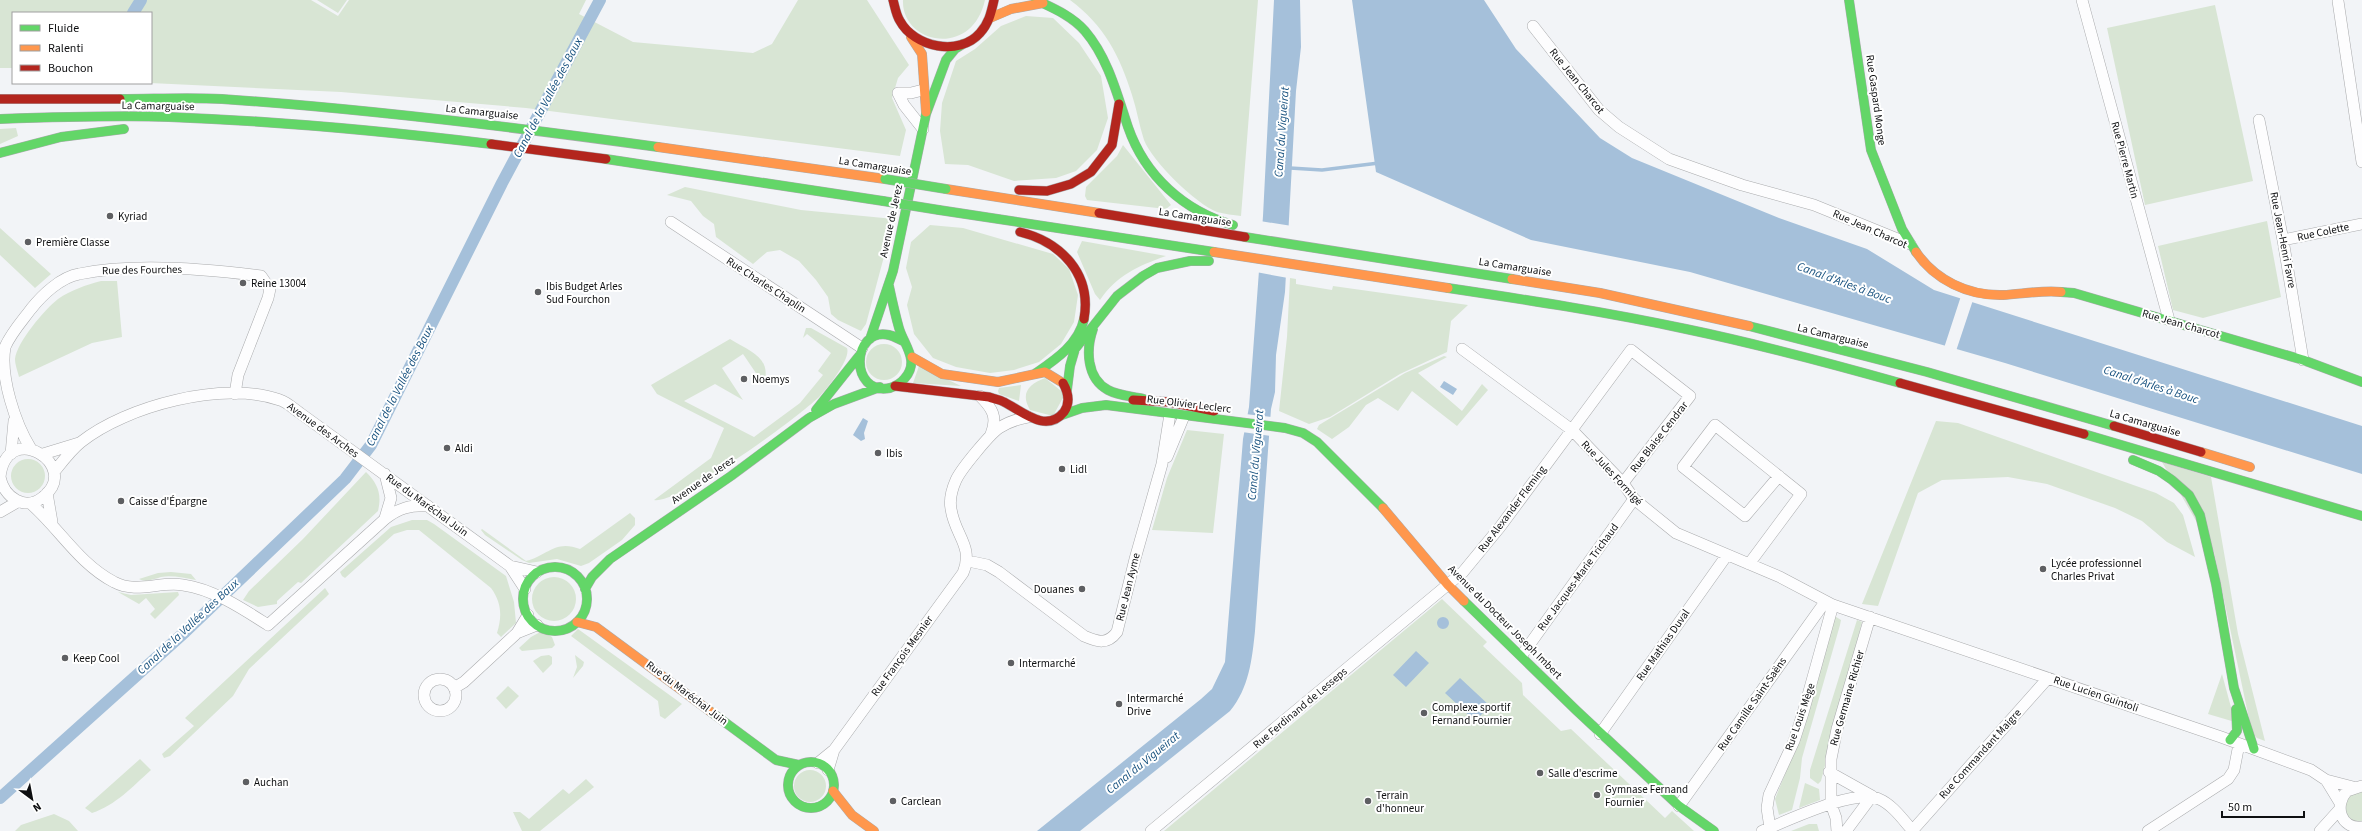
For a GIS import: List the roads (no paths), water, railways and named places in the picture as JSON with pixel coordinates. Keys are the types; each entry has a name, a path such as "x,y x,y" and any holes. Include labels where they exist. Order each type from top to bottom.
{"main road":[{"name":"Avenue de Jerez","path":"893,0 901,24 922,54 924,66 923,90 926,114"},
{"path":"990,18 994,0"},
{"name":"Rue Gaspard Monge","path":"1849,0 1871,150 1910,244"},
{"path":"990,18 1011,9 1039,2 1070,17 1091,39 1109,68 1138,149 1166,189 1185,204 1214,220 1248,233"},
{"name":"Avenue de Jerez","path":"809,418 831,394 864,348 889,286 926,114 946,60 955,49 983,29 990,18"},
{"path":"909,34 920,42 934,47 949,48 963,44"},
{"name":"La Camarguaise","path":"0,100 221,99 504,126 885,179 1248,233 1404,262 1600,293 1735,323 1889,362 2259,470"},
{"path":"946,189 991,187 1048,191 1071,184 1090,172 1112,144 1120,101"},
{"name":"La Camarguaise","path":"0,119 67,116 190,118 315,125 495,143 552,150 882,201 1246,260 1408,281 1599,311 1693,330 1778,350 2277,489 2362,516"},
{"path":"182,128 315,125"},
{"path":"0,153 33,142 78,133 136,128"},
{"path":"939,210 967,222 1028,233 1045,240 1060,249 1074,268 1085,297 1085,309 1079,332 1068,349 1036,373"},
{"name":"Rue Jean Charcot","path":"1910,244 1924,264 1941,279 1978,293 2001,295 2055,291 2074,293 2303,360 2362,382"},
{"path":"1062,415 1068,403 1070,392 1073,353 1098,318 1120,292 1140,275 1165,265 1186,260 1246,260"},
{"path":"889,286 903,341 912,357 942,374 977,380 998,382 1023,378 1036,373 1045,372 1054,375 1062,381 1070,392"},
{"path":"1098,318 1088,345 1092,371 1101,386 1108,390 1144,399"},
{"path":"903,341 887,334 864,348 859,365 863,376 872,385 880,388 895,386 908,375 912,357"},
{"name":"Rue Olivier Leclerc","path":"895,386 980,396 1003,401 1028,417 1041,422 1047,422 1082,408 1106,405 1237,422"},
{"name":"Avenue de Jerez","path":"585,589 592,577 610,559 731,476 809,418 834,404 880,388"},
{"name":"Rue Olivier Leclerc","path":"1091,398 1144,399 1199,407 1223,414 1237,422"},
{"path":"1968,403 2122,456 2159,471 2189,495 2200,515 2216,584 2234,688 2238,725 2235,742"},
{"name":"Avenue du Docteur Joseph Imbert","path":"1237,422 1277,427 1303,433 1317,442 1395,520 1448,585 1522,655 1600,734 1679,806 1714,831"},
{"name":"Avenue de Jerez","path":"582,571 610,559"},
{"path":"556,567 582,571 586,606 577,622 568,628 558,630 551,630 537,625 528,615 523,603 524,589 529,580 537,572 556,567"},
{"name":"Rue du Maréchal Juin","path":"586,606 596,627"},
{"name":"Rue du Maréchal Juin","path":"577,622 596,627 776,760 788,781"},
{"path":"2234,688 2254,749"},
{"name":"Rue du Maréchal Juin","path":"776,760 799,765"},
{"path":"805,762 818,763 828,770 833,780 833,791 829,799 822,805 812,808 797,804 788,791 788,781 792,772 799,765 805,762"},
{"path":"833,791 852,815 874,831"},
{"path":"822,805 852,815"}],"street":[{"name":"Rue Pierre Martin","path":"2082,0 2169,320"},
{"path":"2338,1 2362,162"},
{"name":"Rue Jean Charcot","path":"1534,26 1599,110 1619,127 1669,159 1742,185 1814,205 1910,244"},
{"path":"923,90 910,93 898,93 904,105 923,129"},
{"name":"Rue Jean-Henri Favre","path":"2259,120 2283,240 2303,360"},
{"name":"Rue Charles Chaplin","path":"671,222 864,348"},
{"name":"Rue Colette","path":"2283,240 2362,224"},
{"name":"Rue des Fourches","path":"31,449 14,421 0,371 2,348 37,302 59,284 77,274 100,270 171,268 261,276 270,289 268,298 238,375 235,394"},
{"name":"Rue Jules Formigé","path":"1462,349 1572,430 1623,483 1634,499 1676,533 1780,577 1829,604 1866,616"},
{"name":"Rue Blaise Cendrar","path":"1572,430 1631,350 1690,396 1623,483"},
{"name":"Avenue des Arches","path":"43,454 80,443 135,413 166,403 197,396 235,394 264,396 282,400 383,473"},
{"path":"980,396 994,413 994,426 992,434"},
{"name":"Rue Jean Ayme","path":"968,561 987,564 1084,636 1097,642 1107,641 1117,632 1135,559 1162,464 1170,414"},
{"name":"Rue Jean Ayme","path":"1162,464 1175,440 1184,416"},
{"path":"968,561 968,550 957,531 951,509 951,493 957,478 992,434 1011,421 1028,417"},
{"name":"Rue des Fourches","path":"11,454 14,421"},
{"path":"1749,564 1801,494 1779,476 1715,425 1683,467 1746,516 1779,476"},
{"name":"Rue Alexander Fleming","path":"1448,585 1463,572 1500,527 1572,430"},
{"name":"Avenue des Arches","path":"54,472 80,443"},
{"path":"31,449 43,454 52,465 54,472 52,487 48,493 42,498 30,502 19,501 12,498 0,483 5,460 17,451 31,449"},
{"path":"383,473 391,498 385,519"},
{"name":"Rue du Maréchal Juin","path":"383,473 510,566 524,589"},
{"path":"48,493 52,523"},
{"name":"Rue Jacques-Marie Trichaud","path":"1522,655 1634,499"},
{"path":"0,512 19,501"},
{"path":"30,502 52,523 71,548 113,582 135,588 182,584 195,587 241,608 268,625 395,511 408,506 428,506"},
{"name":"Rue Mathias Duval","path":"1600,734 1727,555"},
{"name":"Rue François Mesnier","path":"818,763 834,750 963,573 968,561"},
{"name":"Rue du Maréchal Juin","path":"510,566 537,572"},
{"name":"Rue Ferdinand de Lesseps","path":"1151,831 1448,585"},
{"name":"Rue Camille Saint-Saëns","path":"1679,806 1829,604"},
{"name":"Rue Louis Mège","path":"1766,829 1769,795 1794,741 1803,713 1829,604"},
{"path":"454,688 464,682 517,633 528,615"},
{"name":"Rue Lucien Guintoli","path":"1866,616 2235,742 2311,770 2326,780 2358,787"},
{"name":"Rue Germaine Richier","path":"1837,831 1836,818 1831,804 1829,772 1836,729 1866,616"},
{"path":"517,633 537,625"},
{"name":"Rue Commandant Maigre","path":"1913,831 2048,678"},
{"path":"2148,831 2228,779 2234,770 2235,742"},
{"name":"Rue François Mesnier","path":"828,770 834,750"},
{"path":"1829,772 1885,802 1913,831"},
{"name":"Rue Lucien Guintoli","path":"2326,780 2340,806 2346,822"},
{"path":"2323,828 2340,806 2347,791 2358,787"},
{"path":"1766,829 1850,798 1872,796"},
{"path":"1846,831 1872,796"},
{"path":"2323,828 2346,822 2361,829"}],"water":[{"name":"Canal du Vigueirat","path":"1274,0 1300,0 1301,47 1296,91 1285,292 1276,355 1275,392 1271,409 1255,631 1248,673 1242,693 1230,711 1080,831 1037,831 1201,699 1212,689 1225,662 1243,439 1249,407 1263,216"},
{"name":"Canal d'Arles à Bouc","path":"1352,0 1484,0 1516,49 1600,138 1632,158 1779,218 1867,249 1934,290 2362,426 2362,474 2005,363 1690,272 1531,240 1376,172"},
{"path":"1444,381 1457,389 1453,395 1440,387"},
{"path":"863,418 868,421 864,433 865,439 861,441 853,435"},
{"path":"1441,617 1445,617 1449,623 1445,629 1441,629 1437,625 1437,621"},
{"path":"1416,651 1429,663 1406,687 1393,675"},
{"path":"1460,678 1490,706 1475,721 1445,693"}],"waterway":[{"path":"134,12 141,0"},
{"name":"Canal de la Vallée des Baux","path":"0,798 185,632 345,479 371,445 502,183 600,0"},
{"name":"Canal du Vigueirat","path":"1290,168 1322,170 1379,163"}],"place":[{"name":"Kyriad","path":"110,216"},
{"name":"Première Classe","path":"28,242"},
{"name":"Reine 13004","path":"243,283"},
{"name":"Ibis Budget Arles Sud Fourchon","path":"538,292"},
{"name":"Noemys","path":"744,379"},
{"name":"Aldi","path":"447,448"},
{"name":"Ibis","path":"878,453"},
{"name":"Lidl","path":"1062,469"},
{"name":"Caisse d'Épargne","path":"121,501"},
{"name":"Lycée professionnel Charles Privat","path":"2043,569"},
{"name":"Douanes","path":"1082,589"},
{"name":"Keep Cool","path":"65,658"},
{"name":"Intermarché","path":"1011,663"},
{"name":"Intermarché Drive","path":"1119,704"},
{"name":"Complexe sportif Fernand Fournier","path":"1424,713"},
{"name":"Salle d'escrime","path":"1540,773"},
{"name":"Auchan","path":"246,782"},
{"name":"Gymnase Fernand Fournier","path":"1597,795"},
{"name":"Carclean","path":"893,801"},
{"name":"Terrain d'honneur","path":"1368,801"}]}
